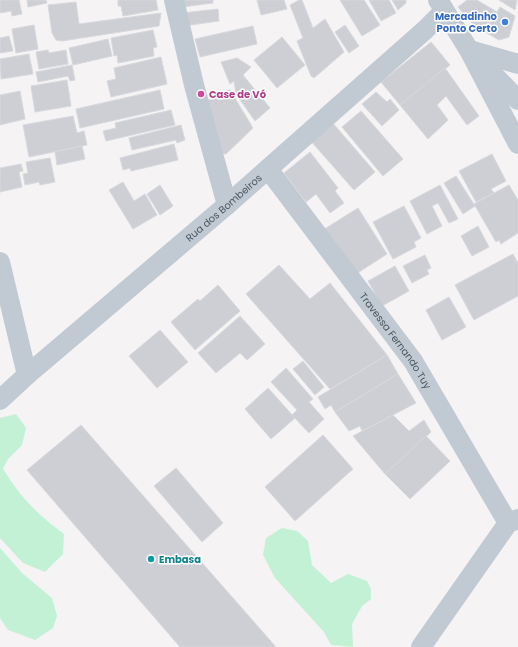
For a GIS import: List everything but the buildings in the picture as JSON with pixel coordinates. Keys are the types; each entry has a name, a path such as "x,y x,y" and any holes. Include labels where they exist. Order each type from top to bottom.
{"street":[{"path":"174,0 194,85 227,205"},
{"path":"441,5 469,50 518,144"},
{"name":"Rua dos Bombeiros","path":"0,400 27,375 268,169 441,5"},
{"path":"469,50 518,64"},
{"path":"469,50 518,100"},
{"name":"Travessa Fernando Tuy","path":"268,169 413,361 513,521"},
{"path":"0,264 27,375"},
{"path":"420,647 513,521"}],"green space":[{"path":"16,414 26,428 22,445 8,459 3,469 30,505 64,534 63,554 45,572 23,563 0,538 0,418"},
{"path":"282,528 297,531 308,541 312,565 331,583 348,574 367,581 371,589 371,599 362,606 352,624 353,647 331,645 324,632 275,578 263,555 266,538"},
{"path":"0,548 22,573 52,598 57,616 53,628 35,640 8,630 0,618"}],"place":[{"name":"Mercadinho Ponto Certo","path":"505,22"},
{"name":"Case de Vó","path":"201,94"},
{"name":"Embasa","path":"151,559"}]}
